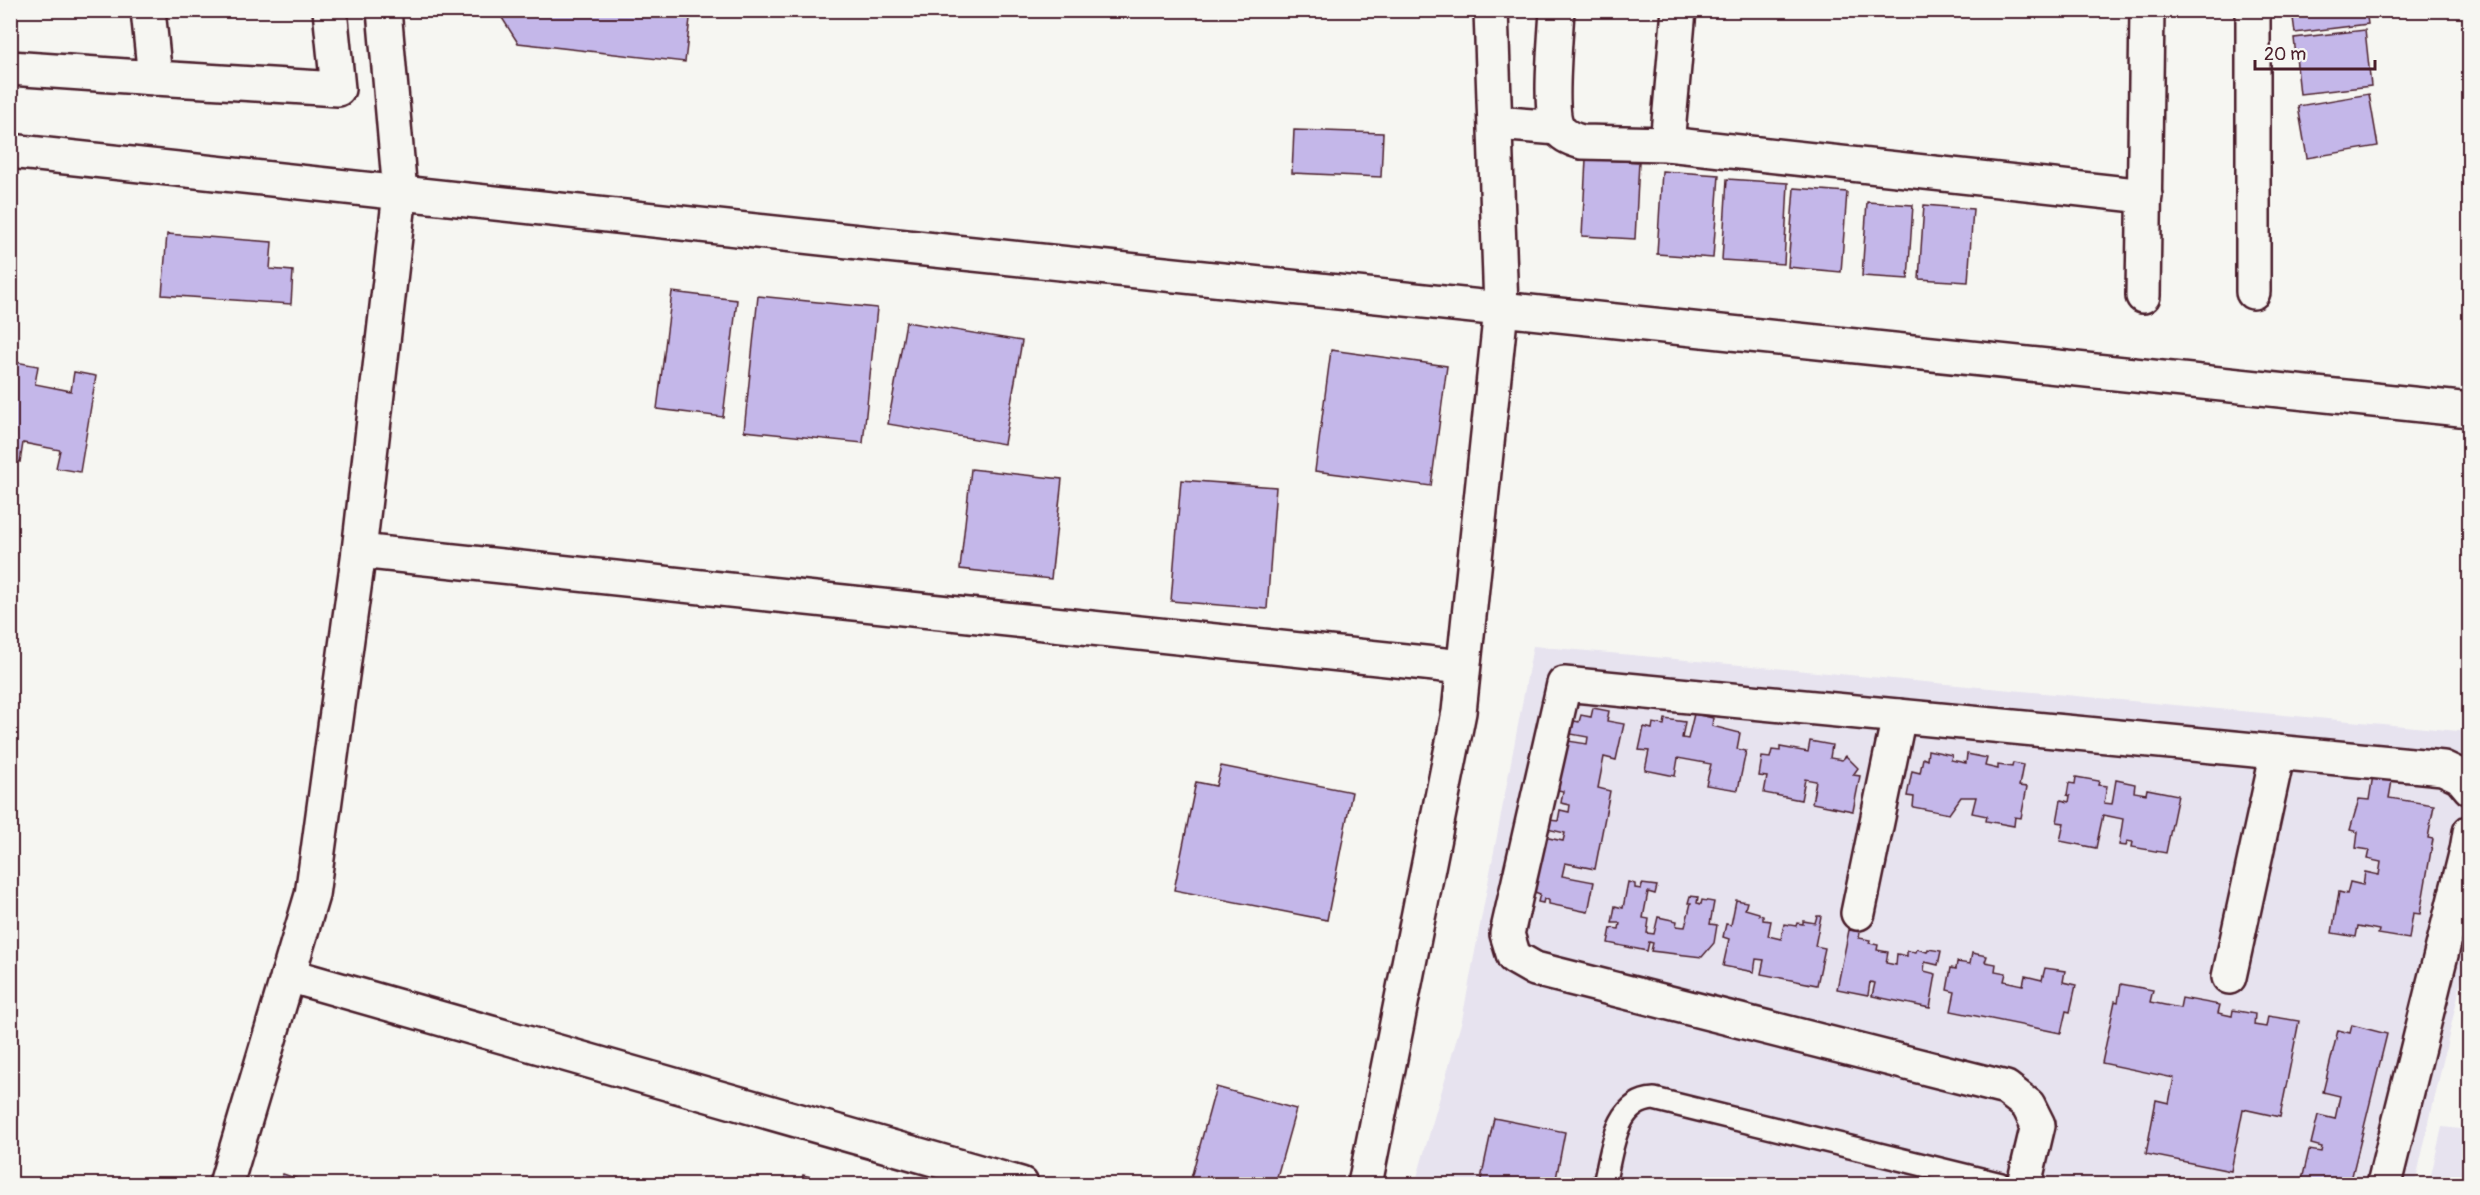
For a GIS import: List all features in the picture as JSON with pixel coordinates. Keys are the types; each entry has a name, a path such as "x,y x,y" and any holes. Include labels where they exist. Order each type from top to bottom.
{"street":[{"path":"148,10 155,78"},
{"path":"10,68 338,89 330,10"},
{"path":"226,1185 312,895 359,551 400,193 384,10"},
{"path":"1365,1185 1459,712 1501,309 1491,10"},
{"path":"1557,10 1553,109 1558,128 1571,139 1582,142 1667,144 2145,196"},
{"path":"1667,144 1679,10"},
{"path":"2143,296 2147,10"},
{"path":"2253,10 2253,292"},
{"path":"1496,123 1558,128"},
{"path":"10,151 2469,410"},
{"path":"359,551 1463,667"},
{"path":"2024,1185 2038,1125 2028,1105 2006,1088 1535,969 1514,957 1507,934 1564,684 2443,768 2460,776 2469,788"},
{"path":"1858,913 1899,716"},
{"path":"2229,977 2278,752"},
{"path":"2384,1185 2468,850 2469,832"},
{"path":"288,975 1021,1185"}],"lane":[{"path":"1604,1185 1621,1120 1630,1107 1641,1100 1654,1099 2001,1185"}],"shaded area":[{"path":"1533,646 2469,732 2469,947 2415,1184 1415,1184 1462,1020"},
{"path":"2442,1127 2469,1130 2469,1184 2429,1184"}],"building":[{"path":"497,10 691,10 685,62 518,43"},
{"path":"2292,10 2366,10 2368,24 2295,33"},
{"path":"2365,30 2371,86 2300,94 2294,38"},
{"path":"2369,94 2378,146 2307,158 2298,106"},
{"path":"1294,130 1383,133 1381,177 1292,173"},
{"path":"1586,159 1639,162 1635,239 1582,236"},
{"path":"1662,171 1719,175 1713,258 1657,254"},
{"path":"1727,179 1788,183 1784,264 1722,260"},
{"path":"1794,188 1847,192 1841,272 1788,267"},
{"path":"1867,202 1913,205 1908,279 1862,276"},
{"path":"1924,205 1973,209 1968,282 1919,279"},
{"path":"167,234 272,242 270,269 293,271 291,304 162,295"},
{"path":"672,292 737,300 723,417 657,409"},
{"path":"758,296 877,308 863,443 744,431"},
{"path":"906,322 1022,341 1004,444 888,424"},
{"path":"1331,350 1447,366 1431,486 1315,471"},
{"path":"10,361 38,366 35,384 71,391 74,372 96,376 80,472 56,468 60,450 23,443 20,462 10,460"},
{"path":"971,469 1062,479 1051,579 960,569"},
{"path":"1181,480 1276,487 1267,609 1171,601"},
{"path":"1593,708 1609,711 1607,721 1624,724 1616,760 1604,757 1598,788 1610,791 1595,869 1565,863 1562,876 1594,882 1588,912 1549,904 1549,900 1544,899 1543,903 1538,902 1540,894 1535,892 1540,866 1533,864 1539,836 1563,841 1565,833 1547,829 1549,820 1558,821 1560,810 1569,812 1570,805 1561,803 1563,791 1558,790 1562,771 1552,768 1562,740 1587,744 1588,737 1571,734 1574,721 1579,722 1581,715 1591,717"},
{"path":"1694,714 1713,718 1712,726 1740,733 1737,749 1746,751 1738,790 1706,785 1711,764 1678,758 1675,776 1645,770 1649,751 1639,750 1644,727 1652,729 1653,723 1664,725 1665,719 1685,722 1682,738 1688,739"},
{"path":"1810,741 1832,745 1830,758 1842,760 1846,756 1858,768 1853,775 1860,776 1853,811 1812,803 1816,781 1805,779 1801,800 1764,793 1767,777 1759,776 1762,757 1770,758 1772,750 1780,751 1780,747 1808,752"},
{"path":"1928,750 1952,755 1951,760 1966,763 1967,754 1987,758 1985,766 1998,769 1998,765 2012,767 2013,763 2023,765 2019,786 2027,787 2021,818 2015,817 2014,826 1986,821 1987,816 1972,813 1976,797 1961,797 1949,814 1913,807 1914,797 1907,796 1912,771 1920,773 1923,758 1927,760"},
{"path":"1221,766 1352,792 1327,920 1174,890 1196,782 1216,786"},
{"path":"2374,769 2393,775 2389,798 2434,805 2428,838 2433,839 2420,914 2413,913 2409,939 2378,934 2379,930 2358,926 2356,937 2332,933 2339,892 2347,894 2350,882 2363,885 2365,872 2379,875 2381,862 2367,859 2369,850 2356,848 2358,832 2350,830 2359,799 2369,800"},
{"path":"2076,777 2099,781 2098,785 2107,786 2104,803 2112,804 2116,780 2135,784 2134,792 2146,794 2147,789 2178,795 2166,853 2132,847 2133,842 2127,841 2126,846 2119,845 2123,819 2103,815 2096,848 2060,841 2064,823 2057,822 2061,800 2069,802 2070,796 2067,795 2069,783 2075,784"},
{"path":"1628,882 1635,884 1635,888 1641,889 1642,884 1657,886 1655,894 1648,892 1643,918 1649,919 1647,933 1654,934 1658,917 1677,921 1676,926 1685,927 1691,903 1688,903 1690,896 1698,897 1697,903 1701,904 1702,900 1714,902 1710,924 1717,925 1714,943 1702,957 1651,951 1653,943 1649,942 1647,951 1608,943 1611,928 1619,929 1620,923 1612,923 1615,906 1623,908"},
{"path":"1736,900 1747,902 1745,909 1759,913 1763,916 1763,920 1771,921 1768,936 1781,939 1784,924 1796,926 1797,923 1803,924 1803,921 1815,923 1817,916 1821,916 1815,946 1825,948 1817,985 1761,974 1764,960 1756,959 1754,972 1723,966 1729,939 1723,937 1726,924 1731,925"},
{"path":"1849,930 1860,932 1859,938 1870,940 1869,943 1878,945 1877,950 1888,952 1886,963 1896,965 1897,954 1907,956 1907,951 1916,952 1917,949 1927,952 1928,949 1941,951 1938,965 1925,962 1924,971 1936,974 1930,1008 1872,996 1875,983 1870,982 1868,995 1837,989"},
{"path":"1972,953 1987,956 1985,962 1996,964 1995,971 2006,973 2004,981 2023,985 2025,976 2042,980 2045,968 2065,971 2063,982 2076,985 2070,1012 2066,1011 2061,1033 1951,1011 1955,992 1947,990 1951,968 1956,969 1957,962 1970,964"},
{"path":"2121,984 2153,990 2150,1002 2180,1008 2182,998 2220,1005 2218,1013 2232,1016 2233,1010 2255,1014 2254,1025 2266,1027 2268,1016 2299,1021 2280,1117 2243,1109 2231,1171 2146,1154 2156,1100 2169,1103 2174,1078 2102,1063 2115,1001 2118,1002"},
{"path":"2352,1025 2387,1034 2350,1184 2319,1184 2302,1180 2309,1150 2321,1152 2322,1147 2311,1144 2318,1115 2335,1119 2340,1096 2323,1092 2338,1030 2350,1033"},
{"path":"1216,1087 1296,1109 1275,1184 1216,1184 1191,1178"},
{"path":"1494,1118 1565,1132 1555,1184 1480,1184"},
{"path":"283,1174 313,1184 279,1184"},
{"path":"803,1175 839,1184 800,1184"},
{"path":"883,1180 902,1184 882,1184"}]}
